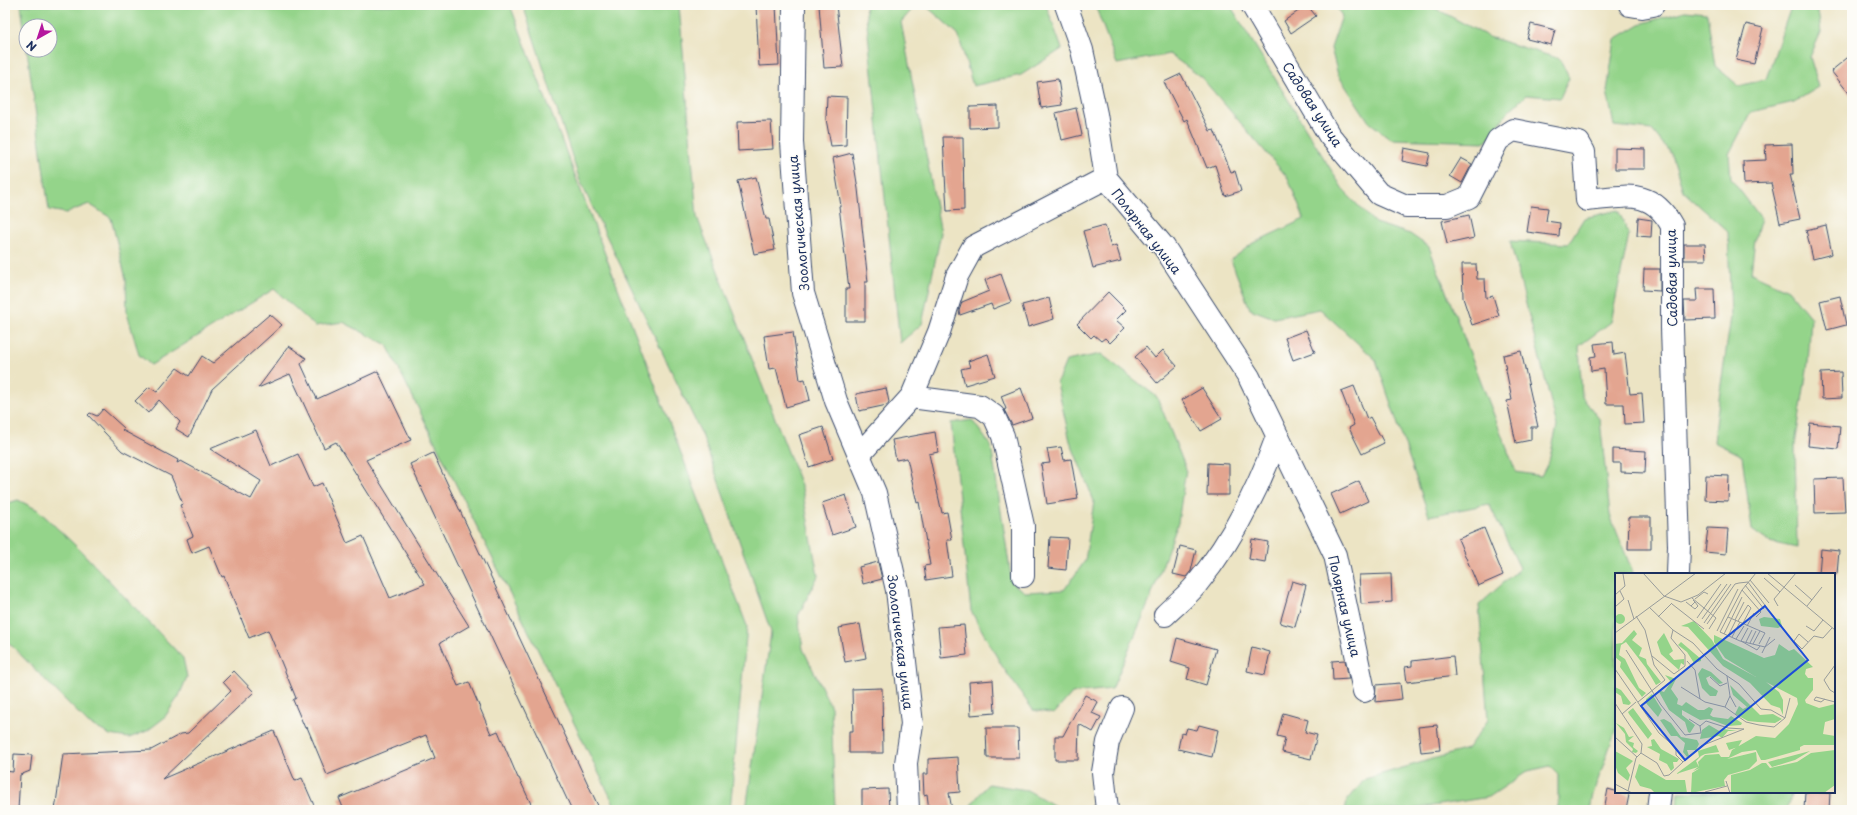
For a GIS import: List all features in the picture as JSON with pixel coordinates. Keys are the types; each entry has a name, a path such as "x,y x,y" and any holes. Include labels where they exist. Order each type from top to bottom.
{"street":[{"name":"Зоологическая улица","path":"794,5 792,142 803,293 836,401 875,493 897,590 912,724 906,763 908,810"},
{"name":"Полярная улица","path":"1066,5 1082,50 1096,114 1106,178 1168,254 1249,377 1335,556 1364,691"},
{"name":"Садовая улица","path":"1252,5 1330,135 1379,194 1406,206 1447,206 1469,197 1498,140 1513,130 1579,143 1584,152 1587,200 1637,196 1653,202 1665,213 1672,226 1672,328 1679,546 1678,573"},
{"path":"1630,5 1642,7 1653,5"},
{"path":"859,455 911,397 939,332 957,276 973,248 1106,178"},
{"path":"911,397 980,406 994,416 1003,436 1023,526 1023,576"},
{"path":"1165,615 1195,586 1231,537 1264,474 1277,437"},
{"path":"1107,810 1103,772 1108,742 1122,708"},
{"path":"1658,810 1660,793"}],"green space":[{"path":"21,5 510,5 747,626 730,810 617,810 387,345 343,322 315,326 274,289 151,365 139,355 127,313 126,279 111,218 89,204 66,213 49,210 28,58 58,58 58,18 23,18"},
{"path":"523,5 679,5 697,217 802,488 818,576 798,616 803,649 831,707 835,810 746,810 771,632 703,437 580,181"},
{"path":"865,5 916,5 901,22 941,233 922,324 900,343"},
{"path":"925,5 1046,5 1062,49 1021,75 973,86 958,34"},
{"path":"1095,5 1230,5 1344,191 1375,223 1410,234 1429,247 1516,472 1541,476 1549,461 1557,426 1510,241 1568,244 1584,218 1618,210 1629,234 1611,322 1579,346 1582,397 1600,420 1610,515 1633,573 1615,573 1615,732 1593,794 1590,810 1558,810 1558,774 1550,766 1528,771 1489,797 1407,810 1345,810 1347,801 1365,779 1467,749 1488,720 1479,605 1520,568 1489,504 1429,516 1376,360 1320,309 1274,318 1250,309 1231,260 1253,243 1304,219 1288,178 1201,77 1169,54 1117,64"},
{"path":"1335,5 1429,5 1489,37 1560,59 1569,78 1560,98 1526,95 1508,112 1486,142 1391,139 1369,122 1338,75 1331,48 1342,16"},
{"path":"1791,7 1818,11 1821,32 1810,57 1819,87 1794,102 1751,112 1729,154 1731,179 1761,218 1755,239 1751,273 1788,290 1811,318 1808,363 1795,445 1797,548 1769,542 1752,530 1742,456 1714,442 1731,317 1728,232 1683,191 1672,155 1652,130 1614,126 1607,91 1615,39 1640,24 1685,11 1707,13 1715,66 1739,86 1766,79"},
{"path":"1101,354 1157,397 1186,469 1178,523 1149,602 1112,689 1072,693 1054,714 1033,710 1002,666 971,611 951,423 972,420 991,446 1012,583 1025,592 1064,590 1085,561 1094,501 1070,441 1057,383 1066,361"},
{"path":"18,500 38,510 77,547 183,658 187,677 179,696 164,718 147,731 129,738 110,735 88,723 5,639 5,504"},
{"path":"988,784 1027,790 1062,810 971,810 971,805"},
{"path":"1678,793 1792,793 1786,810 1677,810"}],"building":[{"path":"756,5 776,5 779,65 759,66"},
{"path":"819,5 836,5 843,67 824,68"},
{"path":"1307,5 1316,16 1291,33 1284,21"},
{"path":"1531,24 1555,30 1551,45 1527,39"},
{"path":"1746,24 1763,28 1754,64 1736,60"},
{"path":"1852,54 1852,97 1831,71"},
{"path":"1181,74 1210,131 1214,130 1231,172 1235,171 1241,191 1225,196 1215,165 1207,168 1187,119 1184,121 1164,82"},
{"path":"1058,79 1062,105 1041,108 1037,82"},
{"path":"827,96 847,97 846,145 831,146 826,119"},
{"path":"998,106 998,127 970,128 970,107"},
{"path":"1076,108 1082,135 1062,140 1056,113"},
{"path":"771,121 773,149 738,151 737,122"},
{"path":"943,137 963,137 964,210 947,211"},
{"path":"1792,144 1793,174 1790,174 1800,219 1780,223 1771,183 1744,184 1743,161 1766,160 1765,145"},
{"path":"1404,148 1430,153 1427,166 1402,161"},
{"path":"1615,148 1645,149 1645,169 1615,169"},
{"path":"852,153 858,189 868,282 865,282 865,321 846,321 846,289 849,289 839,206 841,206 833,158"},
{"path":"1461,158 1472,164 1462,183 1450,176"},
{"path":"756,177 766,219 769,219 775,250 754,254 738,181"},
{"path":"1531,206 1548,208 1546,221 1560,223 1559,236 1527,232"},
{"path":"1469,215 1474,238 1447,244 1442,221"},
{"path":"1638,218 1652,220 1651,237 1637,236"},
{"path":"1105,225 1111,247 1116,245 1121,261 1093,268 1083,231"},
{"path":"1826,225 1832,254 1813,259 1806,230"},
{"path":"1684,244 1705,244 1706,260 1684,260"},
{"path":"1462,264 1476,264 1477,279 1485,279 1486,298 1493,296 1499,316 1472,325 1463,298"},
{"path":"1644,269 1660,269 1660,291 1643,290"},
{"path":"1001,274 1011,302 993,309 991,304 960,315 959,311 962,302 989,291 985,280"},
{"path":"1696,289 1714,289 1715,319 1685,320 1684,301 1697,301"},
{"path":"1108,292 1126,310 1116,320 1125,328 1110,343 1105,338 1101,341 1094,335 1091,338 1077,324"},
{"path":"1840,296 1846,325 1827,330 1820,301"},
{"path":"1049,298 1054,319 1028,327 1022,305"},
{"path":"270,314 282,325 212,389 189,437 176,429 180,422 159,400 148,413 135,401 149,387 157,392 177,368 189,376 202,356 213,363"},
{"path":"1306,330 1315,352 1293,360 1285,338"},
{"path":"793,332 800,380 805,379 810,400 786,407 776,368 769,369 764,336"},
{"path":"1613,342 1614,355 1625,353 1630,394 1642,393 1644,423 1625,424 1624,404 1606,404 1604,369 1591,371 1590,357 1596,356 1594,344"},
{"path":"289,346 306,358 301,364 317,399 378,371 411,440 366,460 469,626 440,643 458,686 469,682 491,734 498,731 532,806 524,810 344,810 339,798 435,758 426,735 327,775 307,727 305,728 293,700 296,698 268,630 249,638 224,576 222,577 209,546 192,553 187,539 193,536 180,505 183,504 171,476 122,451 88,415 90,413 97,416 103,409 124,428 122,430 178,460 177,463 181,461 251,499 261,481 210,449 256,430 271,466 298,454 313,487 322,483 347,543 363,536 390,598 425,584 336,442 324,448 290,374 258,388"},
{"path":"1146,347 1155,358 1163,350 1177,366 1157,383 1135,357"},
{"path":"1521,351 1538,427 1531,427 1531,440 1516,443 1507,401 1512,400 1503,355"},
{"path":"988,354 995,376 965,385 961,369 970,367 968,361"},
{"path":"1841,372 1842,398 1822,399 1821,373"},
{"path":"1354,386 1367,419 1370,417 1384,443 1362,454 1349,428 1354,425 1341,391"},
{"path":"886,388 889,402 887,405 859,411 856,394"},
{"path":"1021,388 1032,418 1012,425 1004,410 1006,409 1001,396"},
{"path":"1202,388 1222,419 1201,431 1182,400"},
{"path":"1810,423 1840,426 1838,449 1808,446"},
{"path":"823,427 833,459 809,467 799,435"},
{"path":"935,432 938,452 929,454 942,513 947,512 952,540 947,540 952,576 926,580 924,566 930,565 919,502 917,503 907,458 896,460 892,440"},
{"path":"1061,447 1064,460 1071,459 1078,499 1047,504 1041,464 1050,463 1047,449"},
{"path":"1613,449 1646,451 1645,473 1621,472 1621,463 1613,463"},
{"path":"433,453 600,810 572,810 410,464"},
{"path":"1208,463 1229,464 1229,495 1207,495"},
{"path":"1706,475 1729,476 1728,501 1705,500"},
{"path":"1843,478 1845,512 1815,513 1814,479"},
{"path":"1359,481 1368,501 1340,514 1331,494"},
{"path":"846,495 856,527 832,535 822,503"},
{"path":"1629,517 1651,517 1651,549 1628,549"},
{"path":"1484,528 1503,575 1478,586 1458,539"},
{"path":"1708,528 1728,529 1726,554 1705,552"},
{"path":"1050,537 1068,538 1066,570 1048,568"},
{"path":"1252,539 1268,542 1265,562 1249,559"},
{"path":"1180,546 1196,550 1191,571 1186,577 1173,574"},
{"path":"1821,549 1839,551 1837,574 1819,573"},
{"path":"878,562 882,579 863,584 859,567"},
{"path":"1391,574 1392,602 1361,604 1359,575"},
{"path":"1292,581 1306,585 1295,627 1280,623"},
{"path":"860,624 866,658 845,662 839,628"},
{"path":"964,625 967,655 941,658 938,627"},
{"path":"1177,638 1216,649 1206,685 1187,679 1190,668 1171,662"},
{"path":"1252,647 1270,652 1265,675 1247,671"},
{"path":"1453,656 1455,676 1407,682 1405,667 1412,666 1412,661"},
{"path":"1345,660 1349,679 1333,680 1332,661"},
{"path":"234,671 254,692 162,779 274,731 295,781 302,778 316,810 55,810 63,754 151,750 181,734 188,733 231,691 223,682"},
{"path":"993,680 995,713 971,715 969,682"},
{"path":"1400,683 1402,699 1375,702 1376,685"},
{"path":"882,688 883,753 849,753 849,731 853,731 852,689"},
{"path":"1085,695 1098,702 1092,713 1101,717 1093,732 1079,724 1078,760 1055,760 1055,736 1063,736"},
{"path":"1283,713 1308,720 1305,732 1317,735 1311,759 1282,752 1285,738 1277,736"},
{"path":"1199,725 1218,730 1212,757 1178,749 1181,733 1185,734 1187,728 1197,730"},
{"path":"1437,725 1440,750 1421,752 1418,727"},
{"path":"986,728 1018,728 1019,758 987,758"},
{"path":"14,754 32,755 30,771 20,775 18,810 5,810 5,771 13,772"},
{"path":"958,757 960,792 949,793 952,810 929,810 927,794 924,795 923,774 928,774 928,759"},
{"path":"888,789 889,810 862,810 862,790"},
{"path":"1608,789 1615,791 1615,793 1629,795 1626,810 1604,810"},
{"path":"1805,793 1830,793 1829,810 1804,810"}]}
